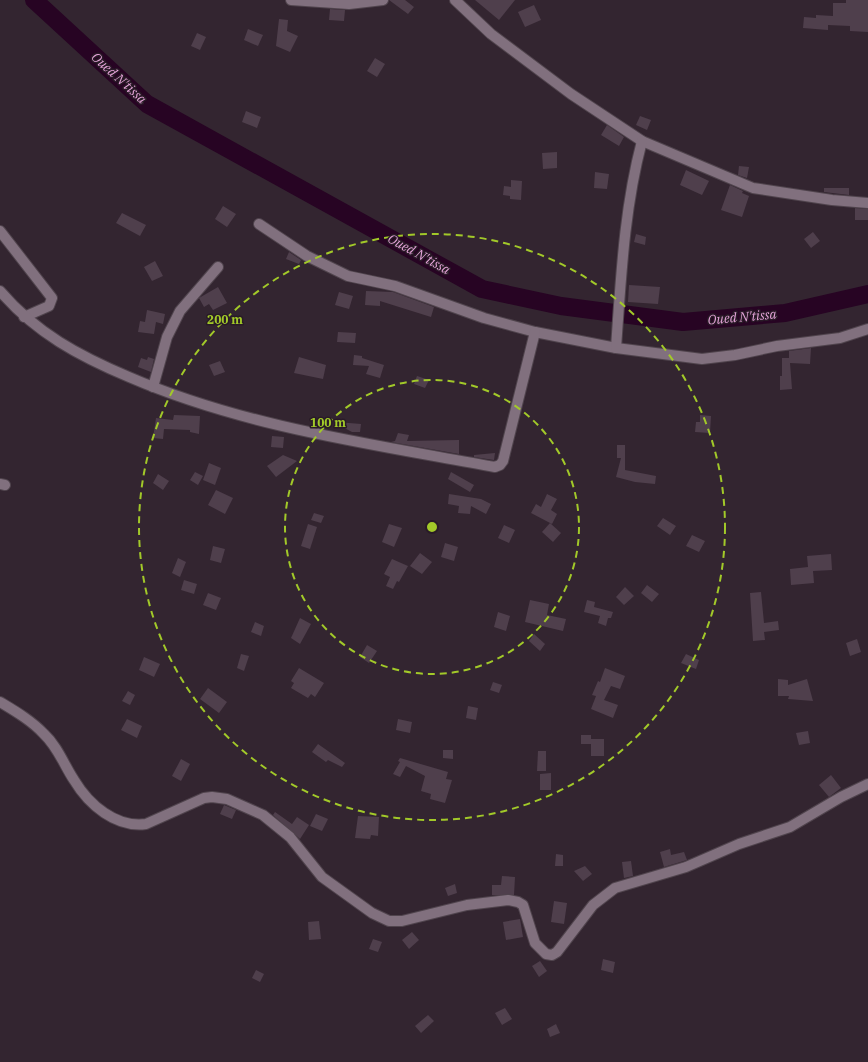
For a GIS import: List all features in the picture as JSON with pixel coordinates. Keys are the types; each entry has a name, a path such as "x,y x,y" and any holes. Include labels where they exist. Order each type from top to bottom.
{"street":[{"path":"291,0 349,4 383,0"},
{"path":"455,0 491,34 571,94 642,142 753,188 832,200 868,203"},
{"path":"616,348 627,215 633,177 642,142"},
{"path":"259,224 307,256 348,276 395,286 484,318 535,332 616,348 702,359 735,355 777,346 840,338 868,329"},
{"path":"0,231 52,298 49,306 24,317"},
{"path":"153,387 166,337 180,311 218,266"},
{"path":"0,291 24,317 55,340 91,361 153,387 229,413 309,434 495,466 500,465 503,461 535,332"},
{"path":"0,702 45,734 58,751 74,782 92,803 109,816 124,823 136,825 146,824 204,798 220,797 263,815 290,837 322,877 372,913 389,921 396,922 467,905 508,900 518,902 523,905 535,944 546,954 552,955 557,952 593,905 615,888 686,866 739,844 790,827 841,797 868,784"}],"building":[{"path":"389,0 405,0 414,7 408,14"},
{"path":"475,0 515,0 499,20"},
{"path":"846,0 868,0 868,32 850,31 850,26 828,25 828,30 803,28 804,17 816,18 816,15 833,16 833,3 846,3"},
{"path":"534,5 541,20 525,27 518,12"},
{"path":"330,9 345,10 344,21 329,20"},
{"path":"279,19 288,20 287,31 298,36 290,52 276,46"},
{"path":"248,29 263,35 258,46 244,40"},
{"path":"197,33 206,37 200,50 191,46"},
{"path":"375,58 385,64 377,77 367,71"},
{"path":"246,111 261,117 257,128 242,122"},
{"path":"640,116 651,120 647,130 636,125"},
{"path":"607,125 624,137 619,146 601,135"},
{"path":"557,152 557,168 543,169 542,153"},
{"path":"739,166 749,167 747,178 738,175"},
{"path":"686,170 709,181 702,195 680,185"},
{"path":"595,172 609,174 607,189 594,188"},
{"path":"511,180 522,181 521,200 510,199 510,196 503,195 504,186 511,187"},
{"path":"730,185 743,191 742,193 749,196 742,217 721,210"},
{"path":"824,188 849,188 849,195 824,192"},
{"path":"223,206 236,214 227,227 215,219"},
{"path":"855,208 868,209 868,220 855,220"},
{"path":"122,213 146,225 140,236 116,223"},
{"path":"813,232 820,241 811,248 804,239"},
{"path":"636,234 646,237 645,245 634,242"},
{"path":"289,252 301,260 299,264 286,259"},
{"path":"155,261 163,276 152,281 144,267"},
{"path":"629,285 660,287 658,304 628,302"},
{"path":"218,287 227,303 213,310 209,304 204,307 199,298"},
{"path":"366,291 393,292 434,307 431,317 380,301 380,306 365,305"},
{"path":"339,292 353,296 349,309 335,305"},
{"path":"147,310 165,314 163,324 156,322 154,334 138,332 140,321 145,322"},
{"path":"338,332 356,333 355,343 337,342"},
{"path":"811,348 810,364 790,363 792,389 780,390 782,358 789,358 789,351"},
{"path":"354,355 362,356 362,358 384,365 380,378 366,374 369,366 353,365"},
{"path":"148,357 154,359 151,372 138,367 141,358 147,360"},
{"path":"299,357 326,365 323,379 294,373"},
{"path":"220,361 225,372 214,376 209,365"},
{"path":"417,376 429,380 425,388 414,384"},
{"path":"174,415 200,416 199,434 190,432 190,430 164,429 163,439 153,438 156,418 173,420"},
{"path":"700,415 711,416 710,433 695,432 696,422 700,422"},
{"path":"337,422 361,424 360,432 352,432 337,424"},
{"path":"398,433 409,435 407,441 459,440 459,454 391,442 395,441"},
{"path":"272,436 284,437 283,448 271,447"},
{"path":"617,445 625,445 625,470 656,476 655,484 635,482 616,477 621,458 617,458"},
{"path":"495,453 494,460 474,457 474,455"},
{"path":"283,455 297,461 276,477 267,466"},
{"path":"209,463 221,468 215,485 203,480"},
{"path":"195,472 203,476 198,485 190,480"},
{"path":"451,472 474,485 470,492 448,479"},
{"path":"158,474 169,481 163,490 153,483"},
{"path":"216,490 233,498 225,514 208,505"},
{"path":"449,494 481,499 491,504 486,514 471,506 470,514 458,513 459,506 448,504"},
{"path":"547,494 557,499 551,510 557,514 552,524 531,513 536,504 541,507"},
{"path":"314,513 324,516 321,523 311,520"},
{"path":"663,518 676,526 670,535 657,526"},
{"path":"550,523 561,533 553,542 542,532"},
{"path":"308,524 317,527 310,549 301,546"},
{"path":"389,524 402,528 394,547 382,542"},
{"path":"504,525 515,530 509,543 498,538"},
{"path":"692,535 705,541 699,552 686,546"},
{"path":"445,543 458,547 454,561 441,557"},
{"path":"213,546 225,549 221,563 210,560"},
{"path":"420,553 432,562 422,574 410,566"},
{"path":"831,554 832,570 813,571 814,583 791,585 790,569 808,567 807,556"},
{"path":"178,558 186,562 180,577 172,573"},
{"path":"392,559 408,566 399,582 397,581 393,589 386,586 390,577 384,574"},
{"path":"184,580 197,584 194,594 181,590"},
{"path":"647,585 659,594 652,602 641,593"},
{"path":"625,587 634,596 624,605 616,597"},
{"path":"761,592 764,623 778,621 779,630 764,632 765,640 753,641 750,593"},
{"path":"208,593 221,598 216,610 203,605"},
{"path":"530,600 549,604 547,615 566,619 563,631 525,622"},
{"path":"587,600 595,602 594,607 613,612 611,618 608,618 606,626 598,623 600,616 584,612"},
{"path":"498,612 510,616 506,631 494,627"},
{"path":"300,618 311,624 300,644 291,638"},
{"path":"255,622 264,626 261,636 251,632"},
{"path":"534,634 545,644 540,651 529,641"},
{"path":"857,639 861,652 850,656 846,643"},
{"path":"367,645 377,651 369,663 360,657"},
{"path":"241,654 249,656 244,671 237,668"},
{"path":"686,654 699,660 696,669 681,663"},
{"path":"144,657 160,664 154,677 139,670"},
{"path":"299,668 324,683 315,697 311,694 308,698 291,688 294,683 291,681"},
{"path":"605,668 625,676 620,689 611,686 604,700 618,705 613,718 591,709 596,696 592,695 598,681 600,682"},
{"path":"778,679 788,680 788,685 807,679 813,701 788,699 789,696 778,696"},
{"path":"493,682 502,685 499,693 490,690"},
{"path":"208,688 227,702 219,713 200,699"},
{"path":"128,691 135,695 130,705 122,701"},
{"path":"468,706 478,708 476,720 466,718"},
{"path":"127,719 142,726 137,738 121,730"},
{"path":"398,719 412,722 410,733 396,730"},
{"path":"808,731 810,743 799,745 796,733"},
{"path":"581,735 591,735 591,744 581,744"},
{"path":"591,739 604,739 604,756 591,756"},
{"path":"318,744 345,763 342,767 328,760 326,762 312,752"},
{"path":"443,750 453,750 453,759 443,758"},
{"path":"538,751 546,751 546,771 537,771"},
{"path":"400,758 448,772 446,779 452,780 445,803 430,799 431,794 421,791 425,776 406,766 400,777 393,774 400,762 398,761"},
{"path":"181,759 190,764 181,781 172,776"},
{"path":"551,773 551,790 540,790 540,774"},
{"path":"831,775 841,788 829,797 819,785"},
{"path":"224,805 236,810 232,819 220,814"},
{"path":"275,812 292,824 297,817 309,825 300,839 273,815"},
{"path":"316,814 328,819 322,831 310,826"},
{"path":"358,816 379,817 378,836 371,835 370,839 355,838"},
{"path":"670,849 671,855 684,852 687,860 664,867 660,852"},
{"path":"556,854 563,855 563,866 555,866"},
{"path":"631,861 633,876 624,878 622,862"},
{"path":"585,866 592,874 583,881 574,871"},
{"path":"502,876 515,877 514,895 492,895 492,885 501,885"},
{"path":"455,884 457,893 448,896 445,888"},
{"path":"554,901 567,903 564,924 551,922"},
{"path":"520,919 523,937 506,940 503,922"},
{"path":"319,921 321,939 309,940 308,922"},
{"path":"412,932 419,940 409,949 402,940"},
{"path":"373,939 382,942 378,952 369,949"},
{"path":"603,959 615,962 613,973 601,970"},
{"path":"540,961 547,971 539,977 532,966"},
{"path":"256,970 264,974 260,982 252,978"},
{"path":"505,1008 512,1019 502,1025 495,1013"},
{"path":"428,1015 434,1021 421,1033 415,1026"},
{"path":"556,1024 560,1033 550,1037 547,1029"}],"waterway":[{"name":"Oued N'tissa","path":"34,0 147,104 482,289 561,306 683,322 785,313 868,294"}]}
